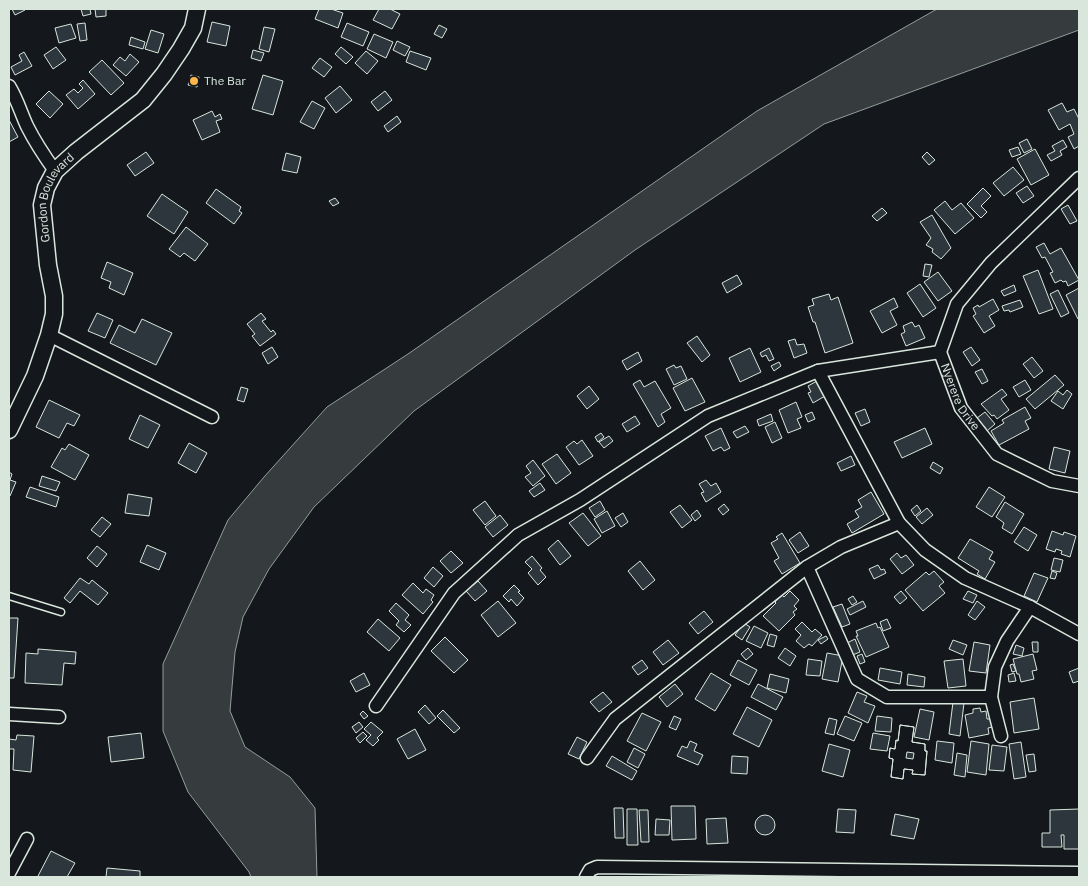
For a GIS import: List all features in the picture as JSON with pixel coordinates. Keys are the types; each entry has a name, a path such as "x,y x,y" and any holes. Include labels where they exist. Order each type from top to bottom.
{"street":[{"name":"Gordon Boulevard","path":"9,430 35,376 54,314 54,296 48,265 42,205 46,188 55,171 76,152 143,100 164,74 193,28 197,9"},
{"path":"9,86 41,152 55,171"},
{"name":"Nyerere Drive","path":"1079,178 990,263 957,304 940,352 961,408 997,454 1052,481 1079,486"},
{"path":"49,335 212,417"},
{"path":"376,706 454,593 518,535 580,500 708,416 818,371 940,352"},
{"path":"818,371 899,523 925,550 965,578 1030,607 1079,634"},
{"path":"587,758 615,719 807,567 841,547 899,523"},
{"path":"807,567 857,679 887,697 991,697"},
{"path":"1001,736 991,697 995,667 1007,642 1030,607"},
{"path":"9,714 59,717"},
{"path":"9,873 27,839"},
{"path":"586,877 590,870 597,867 708,873 1079,873"}],"lane":[{"path":"9,596 61,612"}],"shaded area":[{"path":"937,9 1079,9 1079,30 824,124 635,250 414,411 314,507 269,569 243,617 235,652 230,711 245,747 290,777 315,808 317,877 251,877 188,792 163,731 163,664 228,520 327,407 408,354 757,111"}],"building":[{"path":"12,9 24,9 25,10 15,15"},
{"path":"81,9 90,9 91,14 83,16"},
{"path":"95,9 106,9 106,16 96,17"},
{"path":"319,9 331,9 343,13 338,28 315,19"},
{"path":"379,9 390,9 400,14 392,29 373,20"},
{"path":"212,22 230,26 226,46 207,42"},
{"path":"85,23 87,40 80,41 77,24"},
{"path":"347,23 369,32 363,46 341,37"},
{"path":"71,24 76,38 59,43 55,28"},
{"path":"439,25 447,29 442,38 434,34"},
{"path":"264,27 275,29 269,52 259,49"},
{"path":"151,30 164,34 158,53 145,49"},
{"path":"374,34 393,42 386,58 367,49"},
{"path":"131,37 145,42 143,49 129,45"},
{"path":"397,41 410,47 405,56 393,50"},
{"path":"56,47 66,60 53,69 44,55"},
{"path":"341,47 353,57 346,64 335,54"},
{"path":"253,50 264,53 261,61 251,58"},
{"path":"366,51 378,61 367,74 355,63"},
{"path":"410,51 431,58 426,70 406,62"},
{"path":"24,52 32,66 15,75 11,67 22,61 19,55"},
{"path":"130,54 139,62 126,76 113,65 120,57 125,61"},
{"path":"320,58 332,67 324,77 312,68"},
{"path":"102,60 124,83 111,95 89,72"},
{"name":"The Bar","path":"191,75 199,77 197,87 188,85"},
{"path":"263,75 283,81 273,115 252,109"},
{"path":"83,80 95,94 78,109 66,95 74,89 78,93 83,88 79,84"},
{"path":"340,86 352,100 336,113 325,98"},
{"path":"49,91 63,104 50,118 36,104"},
{"path":"385,91 392,100 378,111 371,102"},
{"path":"312,101 325,108 314,129 300,122"},
{"path":"1062,103 1067,112 1074,109 1079,119 1079,146 1074,149 1068,137 1074,134 1070,124 1059,130 1048,110"},
{"path":"212,111 215,117 220,114 222,119 216,121 220,132 202,140 193,120"},
{"path":"397,116 401,122 388,132 384,126"},
{"path":"9,120 18,137 9,142"},
{"path":"1027,139 1032,149 1024,153 1019,143"},
{"path":"1063,140 1067,147 1060,151 1062,155 1051,161 1047,155 1055,151 1052,146"},
{"path":"1018,147 1021,154 1012,157 1009,150"},
{"path":"1035,149 1049,175 1031,185 1017,159"},
{"path":"146,152 154,163 135,176 127,165"},
{"path":"927,152 935,160 929,165 922,157"},
{"path":"286,153 301,157 297,173 282,170"},
{"path":"1013,167 1024,180 1004,196 993,183"},
{"path":"1027,186 1034,196 1023,203 1016,193"},
{"path":"983,188 991,196 981,206 987,212 981,218 967,204"},
{"path":"216,189 241,207 239,211 242,213 234,224 206,203"},
{"path":"162,194 188,212 174,234 147,216"},
{"path":"335,198 339,203 333,206 329,201"},
{"path":"945,201 952,210 961,203 974,218 955,234 934,210"},
{"path":"1068,205 1077,221 1070,224 1061,209"},
{"path":"882,208 887,213 877,221 872,216"},
{"path":"932,215 951,248 941,259 932,252 933,249 926,245 931,238 920,222"},
{"path":"186,227 208,244 195,261 184,253 180,257 169,249"},
{"path":"1044,243 1050,254 1061,248 1079,280 1068,286 1066,281 1063,282 1061,280 1055,283 1050,273 1053,272 1045,257 1042,258 1036,247"},
{"path":"107,262 133,273 124,295 109,288 111,282 101,278"},
{"path":"925,264 932,265 929,277 923,276"},
{"path":"1038,270 1053,309 1039,314 1023,276"},
{"path":"938,272 952,291 938,301 924,282"},
{"path":"737,275 742,284 727,293 722,283"},
{"path":"920,284 936,308 923,317 907,293"},
{"path":"1014,285 1016,291 1004,296 1001,291"},
{"path":"1079,288 1079,318 1078,319 1066,295"},
{"path":"1058,290 1069,313 1061,317 1050,294"},
{"path":"829,294 831,300 838,297 853,343 825,353 808,307 814,305 812,299"},
{"path":"894,298 898,307 890,311 897,325 882,333 870,311"},
{"path":"993,299 999,310 989,316 995,326 984,333 973,316 976,314 973,308 978,305 979,307"},
{"path":"1020,300 1023,307 1010,312 1009,310 1004,311 1002,306"},
{"path":"97,313 113,320 105,338 88,331"},
{"path":"261,313 266,319 262,321 271,332 273,330 276,334 260,346 252,336 255,334 247,324"},
{"path":"142,319 172,333 156,365 110,343 119,325 135,333"},
{"path":"912,322 915,327 919,325 925,338 906,346 901,334 905,332 903,326"},
{"path":"697,336 710,355 702,362 687,343"},
{"path":"795,339 797,345 804,344 807,353 794,358 788,341"},
{"path":"272,347 278,357 268,364 262,353"},
{"path":"971,347 980,360 972,366 963,352"},
{"path":"750,348 761,372 740,382 729,358"},
{"path":"769,348 774,359 769,361 766,355 762,357 760,353"},
{"path":"638,352 642,361 627,370 622,361"},
{"path":"1032,357 1043,371 1034,378 1023,364"},
{"path":"779,362 781,366 774,371 771,366"},
{"path":"674,365 676,368 681,366 687,379 674,385 666,369"},
{"path":"982,369 988,381 982,384 975,372"},
{"path":"1055,375 1064,385 1035,409 1026,399"},
{"path":"692,378 705,402 685,411 673,388"},
{"path":"640,380 644,387 655,381 671,408 661,414 665,422 658,427 633,384"},
{"path":"1025,380 1031,390 1019,397 1013,387"},
{"path":"817,381 825,396 813,403 808,393 811,392 808,386"},
{"path":"589,386 599,399 587,409 577,396"},
{"path":"241,387 248,389 244,402 237,400"},
{"path":"1002,389 1007,395 1001,399 1009,410 997,419 981,404"},
{"path":"1067,390 1072,394 1063,409 1051,401 1058,391 1063,395"},
{"path":"49,400 80,415 74,426 67,423 59,438 36,427"},
{"path":"796,402 802,417 797,419 801,428 788,433 779,410"},
{"path":"1025,407 1031,418 1025,421 1029,429 999,445 991,431 1004,423 1002,420"},
{"path":"865,409 870,422 861,426 855,413"},
{"path":"812,412 815,419 808,422 805,415"},
{"path":"985,412 995,424 987,431 984,426 981,429 978,425 981,422 977,418"},
{"path":"771,414 773,421 759,426 757,420"},
{"path":"140,415 160,425 148,448 129,439"},
{"path":"635,416 640,424 627,432 622,424"},
{"path":"775,422 782,438 772,443 765,427"},
{"path":"745,426 749,432 737,438 733,432"},
{"path":"721,428 730,448 724,451 721,447 713,451 705,436"},
{"path":"925,428 932,444 902,458 894,442"},
{"path":"601,433 604,437 598,442 595,437"},
{"path":"609,436 613,441 604,448 599,442"},
{"path":"582,440 593,456 579,465 566,447 574,441 577,444"},
{"path":"189,443 207,453 196,473 178,463"},
{"path":"69,444 89,455 75,480 51,467 62,448 65,450"},
{"path":"1054,447 1070,451 1065,473 1049,469"},
{"path":"557,454 571,473 556,484 542,464"},
{"path":"851,456 855,465 841,471 837,463"},
{"path":"533,460 545,476 533,486 525,477 531,473 526,466"},
{"path":"933,462 943,468 940,474 930,468"},
{"path":"9,472 12,474 10,480 16,482 10,496 9,495"},
{"path":"42,476 60,482 56,491 39,486"},
{"path":"706,480 711,486 716,483 721,492 706,502 701,493 704,492 699,484"},
{"path":"540,483 545,490 534,497 529,491"},
{"path":"30,487 59,497 56,507 26,497"},
{"path":"989,487 1005,497 992,517 976,507"},
{"path":"871,492 884,514 852,533 847,524 859,517 855,511 862,507 858,500"},
{"path":"128,494 152,498 149,516 125,513"},
{"path":"485,501 496,516 485,525 473,510"},
{"path":"600,501 605,510 595,517 589,508"},
{"path":"1005,502 1024,514 1012,534 1002,528 1004,523 996,517"},
{"path":"724,504 729,510 723,515 718,509"},
{"path":"680,505 692,520 682,528 670,512"},
{"path":"917,505 921,511 915,516 911,510"},
{"path":"927,508 933,515 922,524 916,517"},
{"path":"697,510 701,516 695,521 691,515"},
{"path":"607,511 615,526 602,533 594,519"},
{"path":"583,513 601,536 588,546 569,523"},
{"path":"623,513 628,522 621,527 615,518"},
{"path":"500,515 508,525 493,537 485,527"},
{"path":"102,517 111,524 100,537 91,530"},
{"path":"1024,527 1037,535 1028,551 1014,542"},
{"path":"1052,531 1063,535 1064,532 1076,536 1070,557 1061,554 1062,551 1056,549 1055,552 1046,549"},
{"path":"800,532 809,546 798,553 789,540"},
{"path":"782,533 800,563 782,574 774,561 779,558 771,543 778,539 776,537"},
{"path":"970,539 993,552 989,559 995,562 985,579 977,574 979,571 958,558"},
{"path":"558,540 571,556 560,565 548,549"},
{"path":"147,545 166,553 159,570 140,562"},
{"path":"97,546 107,554 97,567 87,558"},
{"path":"451,551 463,563 451,573 440,561"},
{"path":"897,553 901,558 906,555 914,565 902,574 890,559"},
{"path":"532,556 542,568 540,570 546,577 538,585 528,573 532,569 525,562"},
{"path":"1054,558 1063,560 1060,572 1051,570"},
{"path":"640,561 655,580 643,590 628,571"},
{"path":"878,565 886,573 874,579 869,569"},
{"path":"433,567 443,576 434,587 424,578"},
{"path":"934,571 944,582 939,586 945,593 923,611 905,590 926,572 929,575"},
{"path":"1052,571 1057,573 1055,579 1050,578"},
{"path":"1034,573 1048,578 1037,602 1024,596"},
{"path":"80,578 89,584 92,580 108,593 98,605 80,591 70,603 64,598"},
{"path":"478,581 487,591 475,601 466,591"},
{"path":"413,583 423,593 426,589 434,595 431,600 433,602 423,614 402,595"},
{"path":"514,585 524,598 517,606 511,599 509,602 503,596"},
{"path":"790,591 799,600 794,606 797,609 793,612 795,615 779,631 763,616 782,595 784,597"},
{"path":"901,591 907,598 900,604 894,597"},
{"path":"968,591 977,595 973,603 963,599"},
{"path":"853,596 857,602 852,605 848,599"},
{"path":"498,601 516,623 498,637 481,615"},
{"path":"863,601 866,607 850,615 847,609"},
{"path":"977,601 985,607 975,620 968,615"},
{"path":"396,603 409,615 405,620 411,625 404,632 396,625 399,621 389,611"},
{"path":"842,604 850,624 842,627 833,607"},
{"path":"704,611 713,622 698,634 689,623"},
{"path":"9,618 18,618 14,678 9,678"},
{"path":"378,619 400,638 389,651 367,632"},
{"path":"887,619 891,628 883,631 880,622"},
{"path":"802,622 812,632 815,629 822,635 812,646 809,644 804,648 796,641 801,635 795,629"},
{"path":"744,623 750,627 742,640 735,635"},
{"path":"876,623 878,628 880,627 889,647 866,657 856,636 858,636 856,631"},
{"path":"754,626 768,633 761,648 746,641"},
{"path":"770,634 777,636 774,647 767,645"},
{"path":"826,636 828,639 821,644 818,640"},
{"path":"445,637 468,660 454,673 431,651"},
{"path":"855,639 860,652 850,656 845,644"},
{"path":"668,640 679,653 663,665 653,652"},
{"path":"953,640 967,645 963,655 949,649"},
{"path":"974,642 990,645 986,673 969,671"},
{"path":"1032,642 1038,642 1038,652 1033,652"},
{"path":"1016,645 1024,648 1022,656 1013,654"},
{"path":"748,648 753,654 746,660 741,654"},
{"path":"785,648 796,656 790,666 778,658"},
{"path":"38,649 76,652 75,664 64,663 62,685 25,683 26,653 38,654"},
{"path":"827,653 843,656 838,682 822,679"},
{"path":"862,654 865,662 860,664 857,656"},
{"path":"1033,654 1037,670 1032,671 1034,679 1021,682 1013,659"},
{"path":"808,659 822,661 820,676 806,675"},
{"path":"963,659 966,686 948,688 944,661"},
{"path":"642,660 648,668 638,675 632,667"},
{"path":"738,660 757,670 749,685 730,675"},
{"path":"1013,664 1016,671 1012,672 1010,665"},
{"path":"880,668 902,672 900,684 878,680"},
{"path":"1079,668 1079,681 1073,683 1069,672"},
{"path":"364,673 370,685 356,692 350,681"},
{"path":"711,673 731,685 715,711 695,699"},
{"path":"1014,673 1016,681 1009,682 1008,675"},
{"path":"770,674 789,679 786,693 767,688"},
{"path":"908,674 925,677 924,687 907,685"},
{"path":"675,684 683,694 667,707 659,697"},
{"path":"758,684 783,697 776,710 751,697"},
{"path":"603,692 612,702 599,712 590,702"},
{"path":"857,692 867,696 864,702 875,706 868,723 848,713"},
{"path":"1034,698 1039,729 1014,733 1010,702"},
{"path":"953,702 964,703 960,736 949,734"},
{"path":"425,705 436,718 429,724 418,712"},
{"path":"747,707 772,720 759,747 733,734"},
{"path":"980,708 981,712 986,711 987,719 991,719 993,727 988,728 989,734 969,738 965,715 973,713 973,709"},
{"path":"920,709 934,712 929,740 914,737"},
{"path":"443,710 460,728 454,733 437,716"},
{"path":"363,711 368,716 364,719 360,714"},
{"path":"642,713 661,722 646,751 627,741"},
{"path":"674,716 681,719 676,730 669,727"},
{"path":"845,716 862,723 854,741 837,734"},
{"path":"877,716 892,718 891,732 875,731"},
{"path":"829,718 837,720 834,735 825,733"},
{"path":"359,722 363,727 356,733 352,727"},
{"path":"371,722 383,732 373,746 366,740 371,735 364,729"},
{"path":"900,725 914,727 912,742 925,744 925,751 927,751 925,775 912,774 913,770 904,769 903,779 891,777 893,759 889,758 890,748 895,749 896,740 898,741","holes":["907,752 914,753 913,759 906,758"]},
{"path":"900,725 914,727 912,742 925,744 925,751 927,751 925,775 912,774 913,770 904,769 903,779 891,777 893,759 889,758 890,748 895,749"},
{"path":"415,729 426,750 408,759 397,739"},
{"path":"363,732 367,736 360,743 356,738"},
{"path":"141,733 144,758 111,762 108,737"},
{"path":"873,733 890,736 887,751 870,749"},
{"path":"17,735 34,736 31,772 13,770 14,749 9,749 9,739 16,740"},
{"path":"577,737 587,742 579,759 568,754"},
{"path":"690,741 697,744 694,751 703,755 698,765 677,756 682,746 687,748"},
{"path":"937,741 954,743 952,763 935,760"},
{"path":"971,741 989,744 986,775 967,772"},
{"path":"1021,742 1026,777 1014,779 1009,744"},
{"path":"829,744 850,750 843,777 822,771"},
{"path":"992,745 1007,747 1004,771 989,770"},
{"path":"634,748 645,754 638,768 627,762"},
{"path":"957,753 967,755 965,777 954,775"},
{"path":"1034,754 1036,771 1029,772 1026,755"},
{"path":"612,756 637,771 632,780 606,766"},
{"path":"732,756 748,757 747,774 731,773"},
{"path":"671,806 695,806 696,839 672,840"},
{"path":"614,808 623,808 624,838 615,838"},
{"path":"627,809 637,809 638,845 627,845"},
{"path":"838,809 856,810 854,833 836,832"},
{"path":"1079,809 1079,849 1064,849 1064,835 1061,835 1062,847 1042,847 1042,833 1050,833 1050,810"},
{"path":"639,810 648,810 649,842 641,842"},
{"path":"895,814 919,819 914,839 891,835"},
{"path":"765,815 772,818 775,825 772,832 765,835 758,832 755,825 758,818"},
{"path":"726,818 728,843 707,844 706,819"},
{"path":"656,819 670,820 669,835 655,835"},
{"path":"51,851 75,863 67,877 38,876"},
{"path":"107,868 140,871 140,877 106,877"}],"place":[{"name":"The Bar","path":"194,81"}]}
